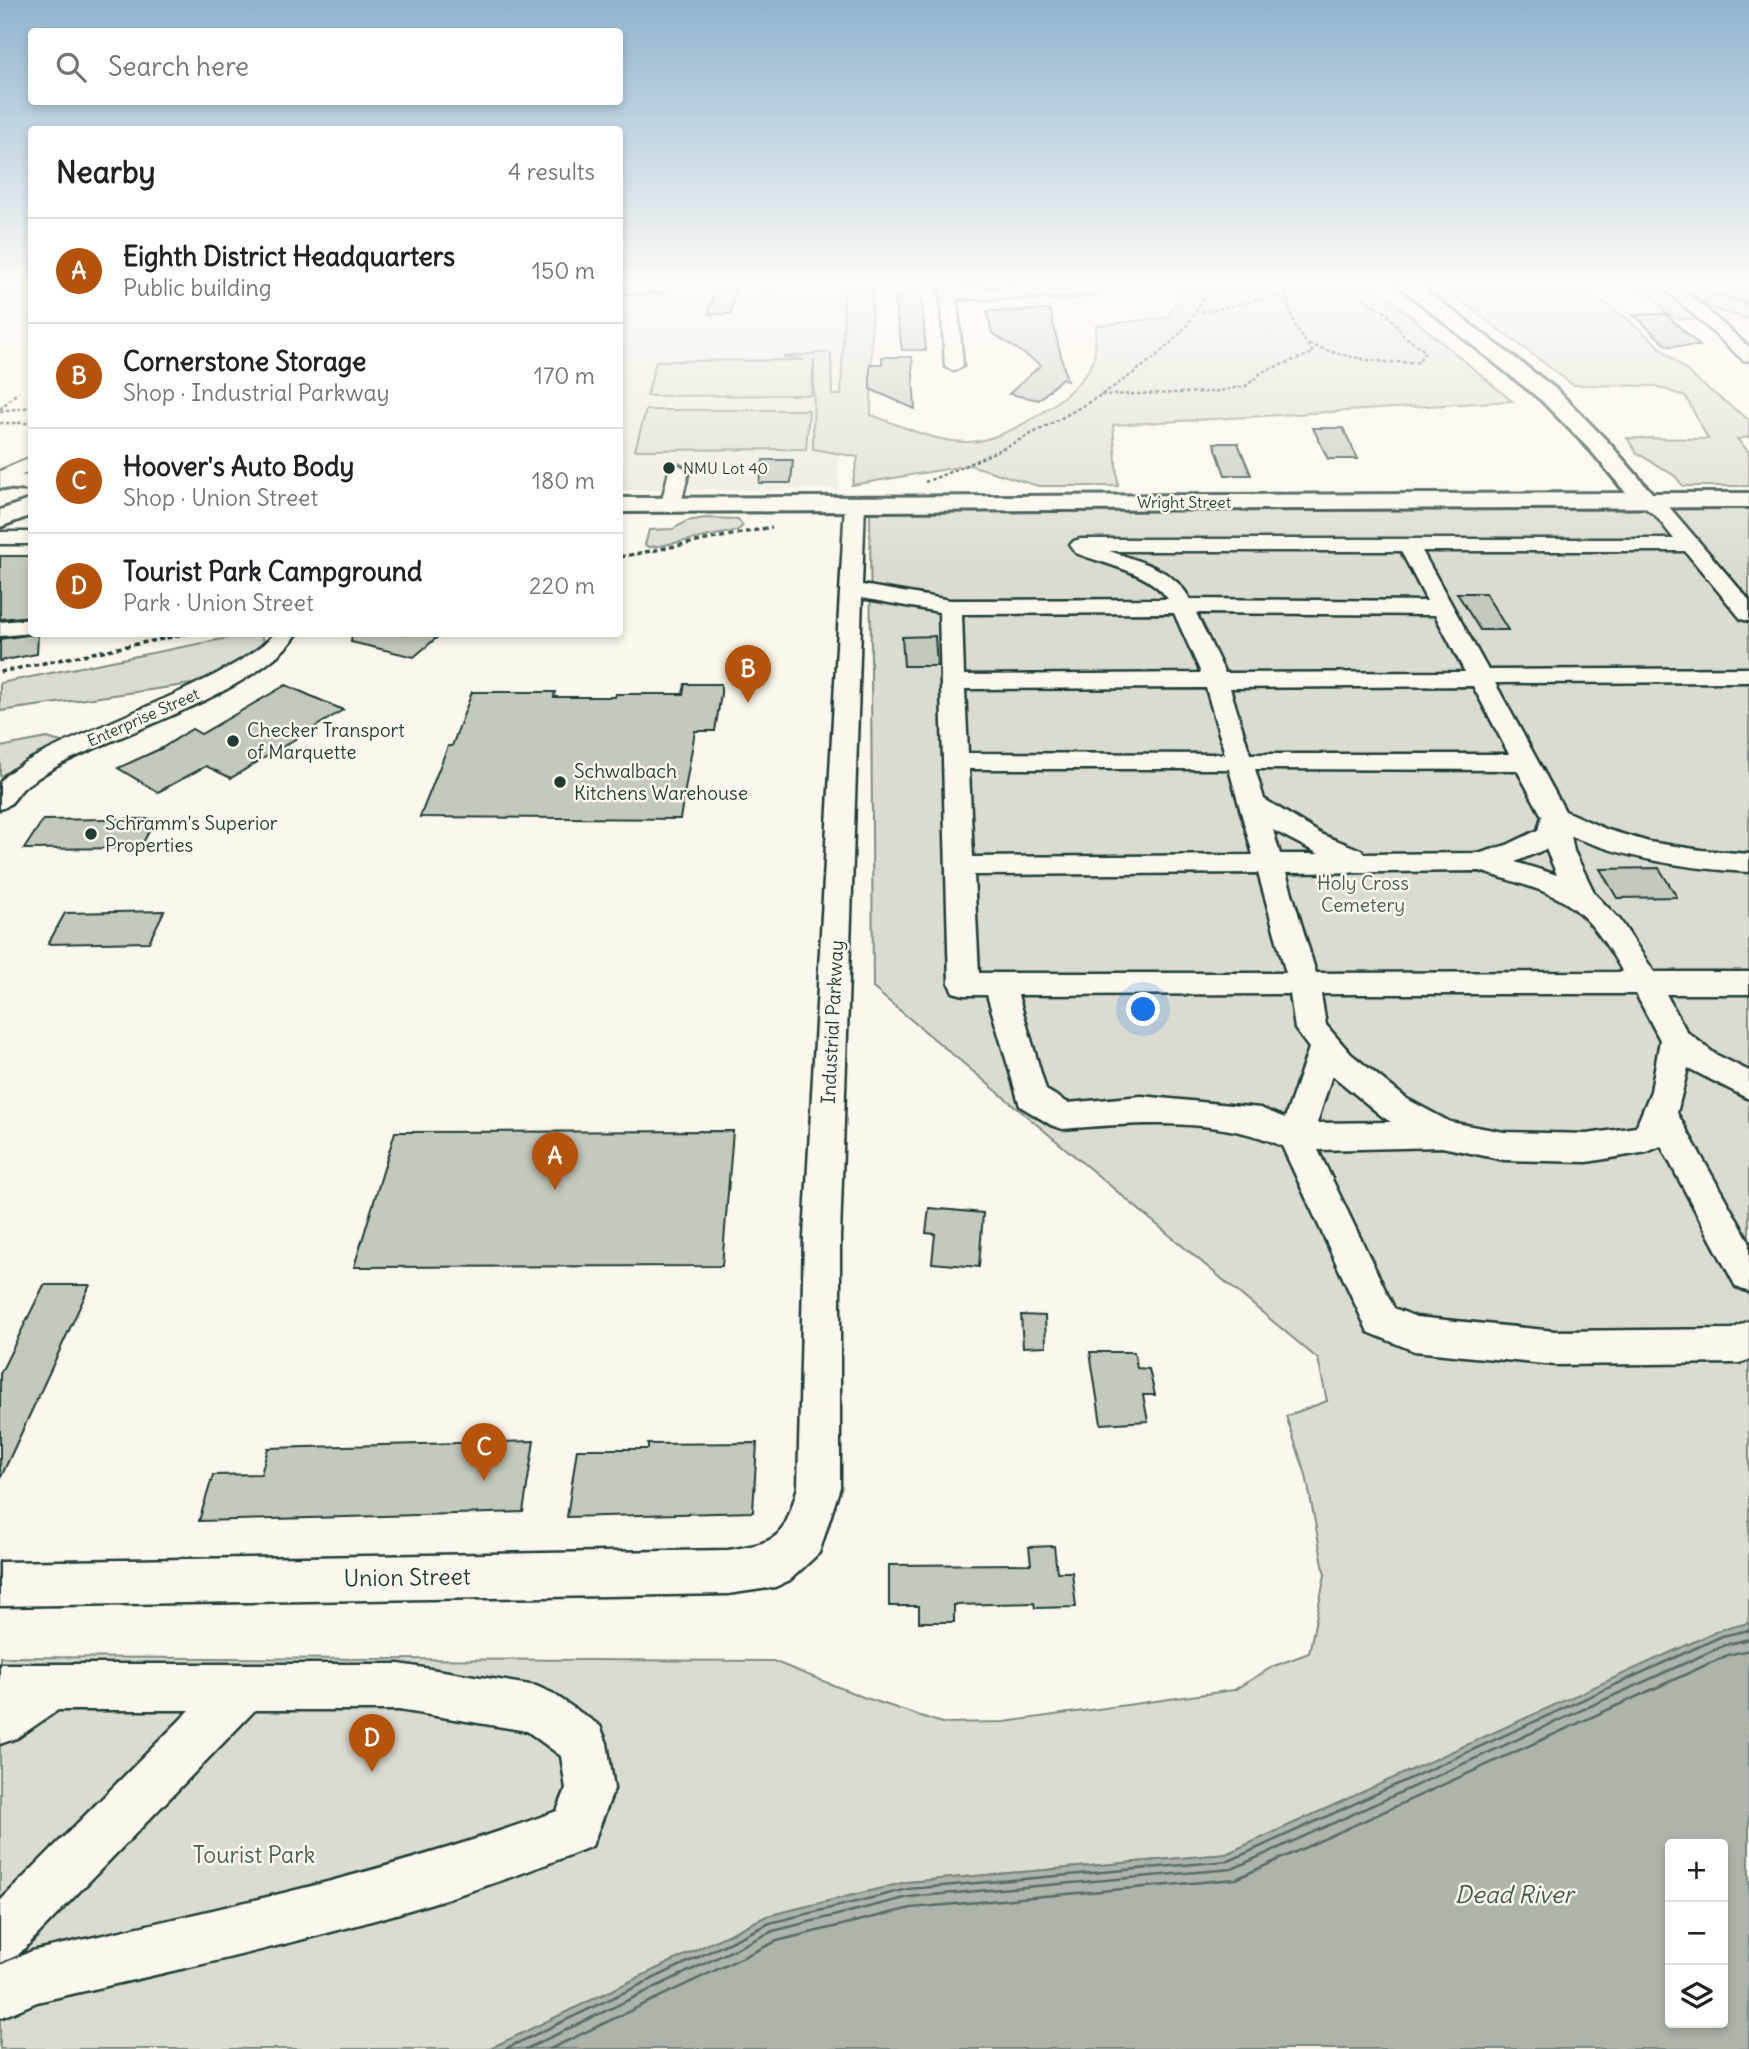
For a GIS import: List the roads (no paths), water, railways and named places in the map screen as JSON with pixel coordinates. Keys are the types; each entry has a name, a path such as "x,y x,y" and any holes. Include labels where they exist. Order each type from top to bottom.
{"main road":[{"path":"1528,379 1549,395 1600,447 1646,501"},
{"path":"0,479 28,482"},
{"name":"Wright Street","path":"623,505 1749,500"},
{"path":"0,519 28,508"},
{"path":"0,519 28,516"}],"street":[{"path":"0,479 28,465"},
{"path":"671,504 679,471"},
{"path":"1646,501 1663,512 1749,614"},
{"name":"Industrial Parkway","path":"804,1538 819,1487 822,1237 855,503"},
{"path":"0,538 28,538"},
{"path":"1443,1134 1395,1108 1340,1063 1311,1029 1304,984 1216,680 1178,593 1164,581 1104,559 1083,549 1081,545 1691,545"},
{"path":"1408,545 1555,816 1560,851 1584,901"},
{"path":"851,590 950,607 1442,608"},
{"path":"950,607 964,984 1749,983"},
{"path":"0,628 28,625"},
{"name":"Enterprise Street","path":"0,801 15,781 50,760 228,679 276,647 284,637"},
{"path":"953,682 1749,675"},
{"path":"956,761 1240,764 1526,762"},
{"path":"1251,803 1314,842 1370,863"},
{"path":"960,866 1481,862 1508,857 1529,848 1550,834 1555,816"},
{"path":"1555,816 1575,828 1609,841 1698,860 1749,863"},
{"path":"1481,862 1563,887 1584,901 1609,925 1676,1040 1704,1063 1749,1086"},
{"path":"999,984 1032,1097 1063,1116 1141,1109 1260,1121 1295,1137 1443,1134 1504,1146 1587,1147 1647,1139 1661,1115 1669,1087 1676,1040"},
{"path":"1326,1046 1295,1137 1381,1320 1414,1334 1555,1348 1739,1346 1749,1338"},
{"path":"1661,1115 1749,1276"},
{"name":"Union Street","path":"0,1584 728,1572 775,1565 804,1538"},
{"path":"0,1687 399,1687 536,1709 583,1744 590,1789 575,1829 499,1860 304,1915 32,1977 0,1992"},
{"path":"0,1721 52,1687"},
{"path":"0,1937 245,1687"}],"water":[{"name":"Dead River","path":"1749,1623 1749,2049 489,2049 767,1916 907,1882 1226,1854 1720,1630"}],"place":[{"name":"NMU Lot 40","path":"669,468"},
{"name":"Cornerstone Storage","path":"748,703"},
{"name":"Checker Transport of Marquette","path":"233,741"},
{"name":"Schwalbach Kitchens Warehouse","path":"560,782"},
{"name":"Schramm's Superior Properties","path":"91,834"},
{"name":"Eighth District Headquarters","path":"555,1190"},
{"name":"Hoover's Auto Body","path":"484,1481"},
{"name":"Tourist Park Campground","path":"372,1772"}],"park label":[{"name":"Holy Cross Cemetery","path":"1363,894"},
{"name":"Tourist Park","path":"254,1854"}]}
